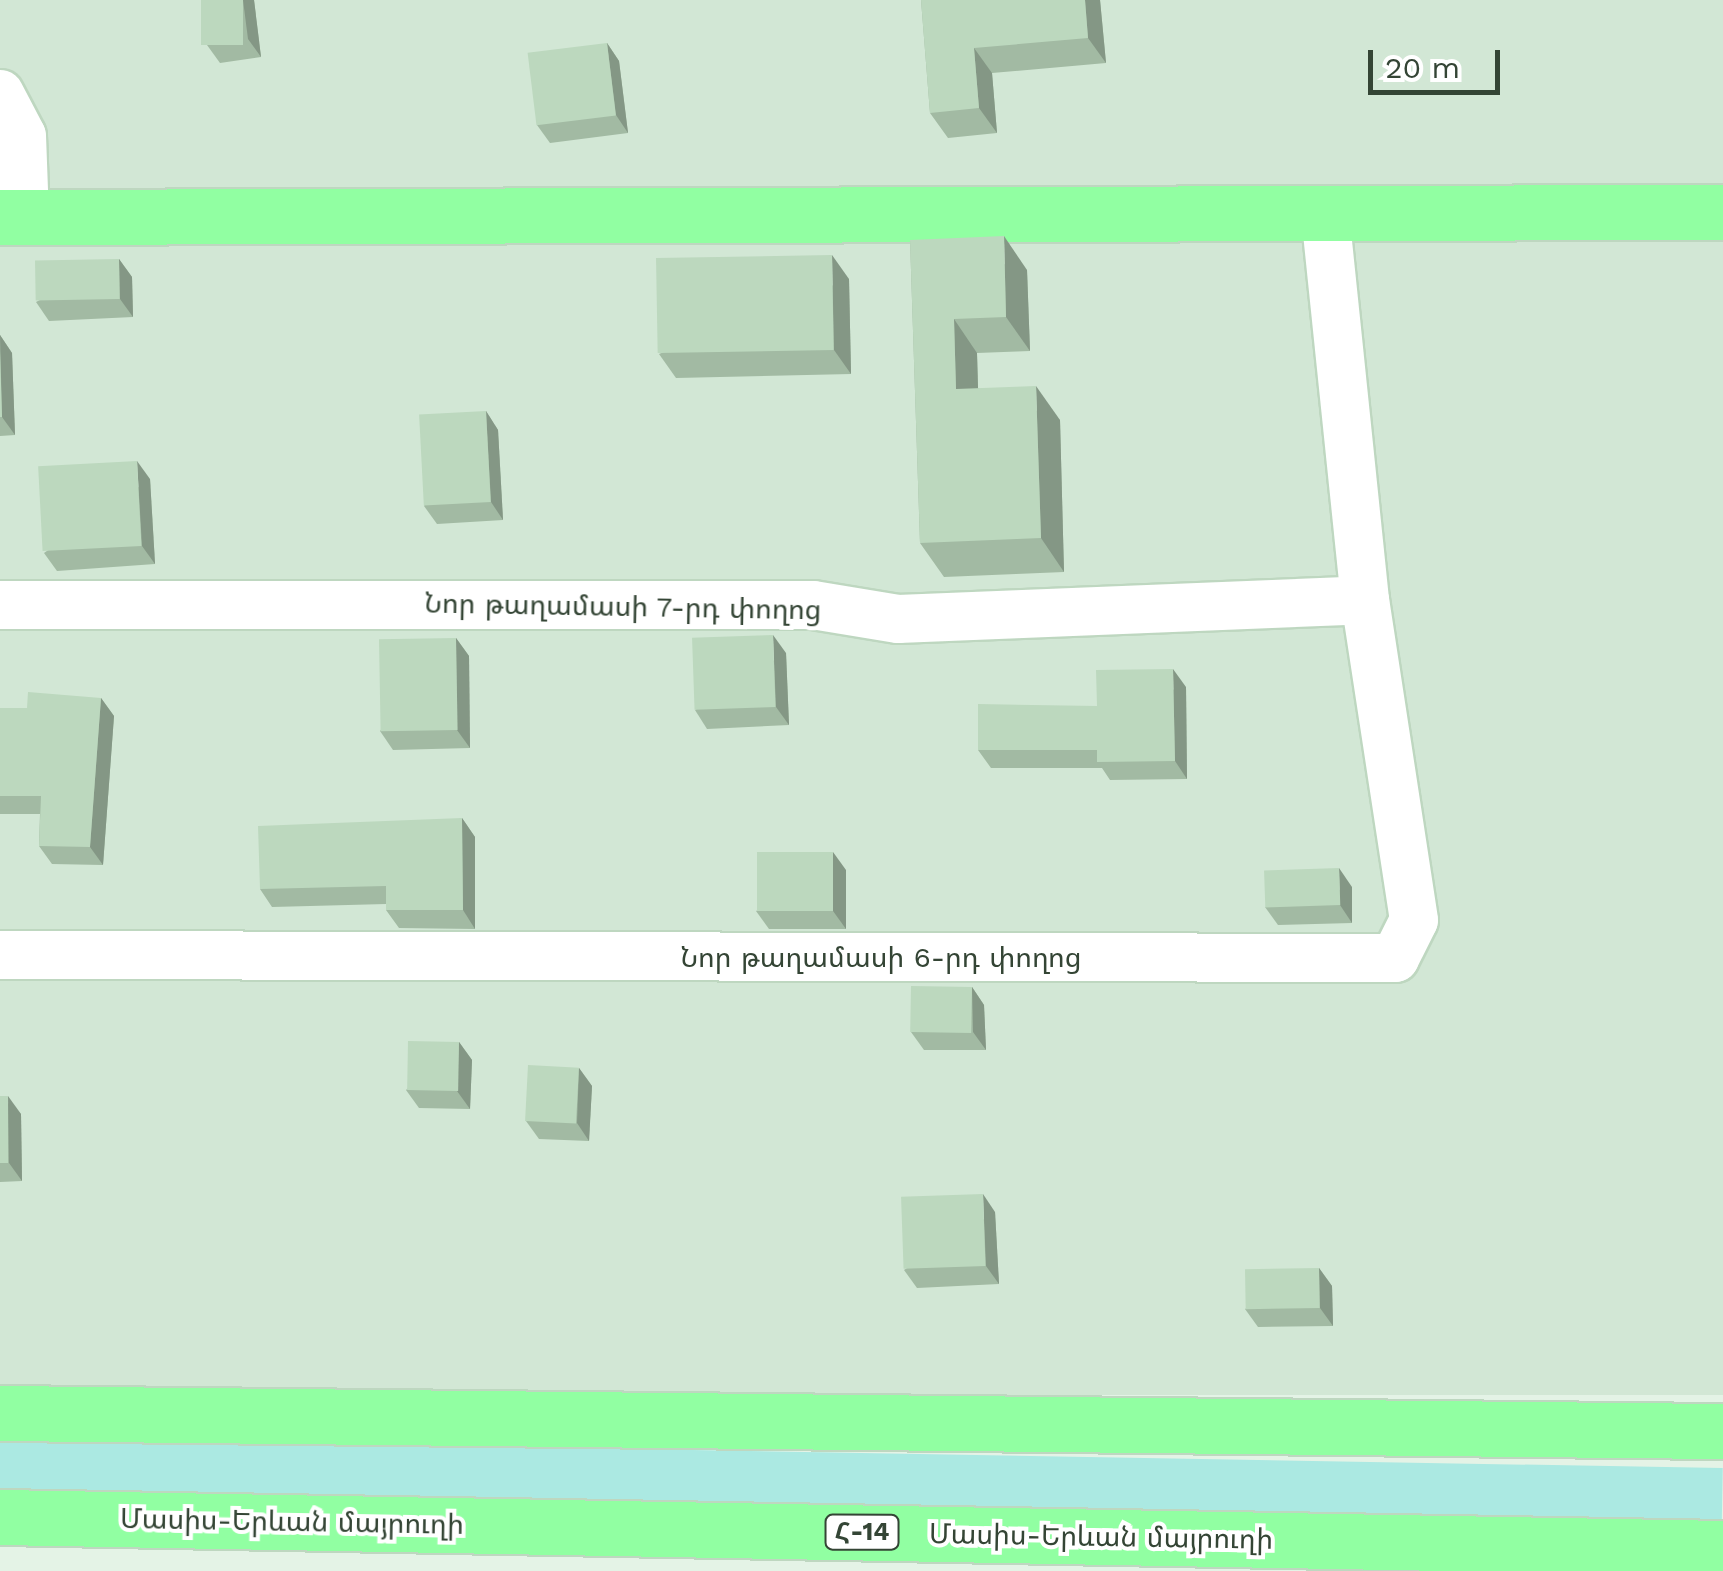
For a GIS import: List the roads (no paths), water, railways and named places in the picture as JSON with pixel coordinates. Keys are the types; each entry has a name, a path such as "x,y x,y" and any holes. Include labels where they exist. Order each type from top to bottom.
{"main road":[{"path":"12,217 1723,212"},
{"path":"0,1413 1723,1431"},
{"name":"Մասիս-Երևան մայրուղի","path":"0,1517 1723,1548"}],"street":[{"path":"0,94 22,136 12,217"},
{"path":"1324,211 1366,600"},
{"name":"Նոր թաղամասի 7-րդ փողոց","path":"0,605 813,605 898,619 1366,600"},
{"name":"Նոր թաղամասի 6-րդ փողոց","path":"0,955 1395,958 1414,920 1366,600"}]}
